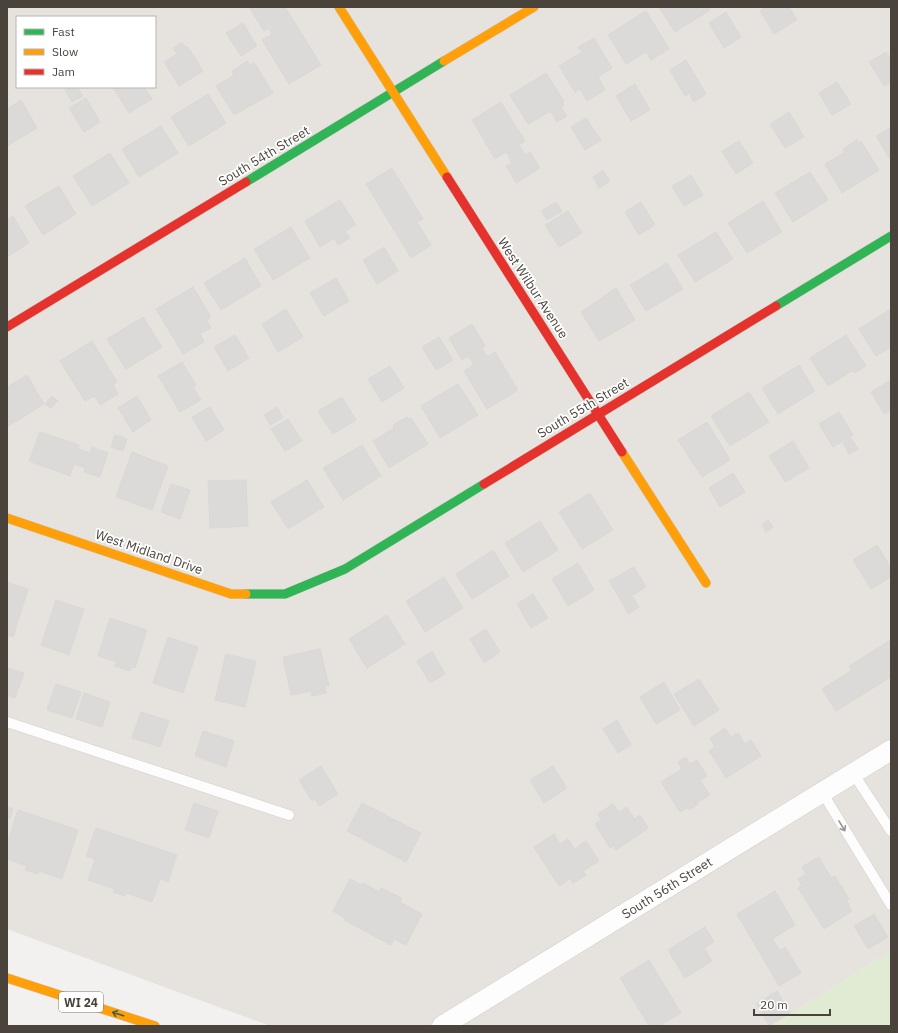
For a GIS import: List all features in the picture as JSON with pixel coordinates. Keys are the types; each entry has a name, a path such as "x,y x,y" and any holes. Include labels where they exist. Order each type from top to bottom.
{"street":[{"name":"West Wilbur Avenue","path":"339,7 706,583"},
{"name":"South 54th Street","path":"7,327 534,7"},
{"name":"South 55th Street","path":"285,594 345,568 891,236"},
{"name":"West Midland Drive","path":"7,518 231,594 285,594"},
{"name":"South 56th Street","path":"442,1026 891,750"},
{"name":"WI 24","path":"7,978 155,1026"}],"lane":[{"path":"7,722 289,815"},
{"path":"854,773 891,831"},
{"path":"822,792 891,905"}],"shaded area":[{"path":"7,7 891,7 891,951 771,1026 270,1026 7,929"}],"green space":[{"path":"891,951 891,1026 771,1026"}],"building":[{"path":"249,7 285,7 321,65 289,84 262,40 272,34 269,28 264,31"},
{"path":"659,7 708,7 710,10 675,32"},
{"path":"766,7 789,7 797,20 774,34 760,11"},
{"path":"646,11 669,49 651,60 646,52 626,64 608,35"},
{"path":"726,12 741,37 724,48 709,23"},
{"path":"243,23 257,46 241,56 226,33"},
{"path":"594,38 612,68 598,77 605,90 587,101 580,89 575,92 559,66 582,52 578,47"},
{"path":"182,42 186,48 188,47 203,71 179,86 164,62 177,54 173,48"},
{"path":"886,52 891,59 891,82 884,86 869,62"},
{"path":"686,60 706,94 694,102 689,93 685,96 670,70"},
{"path":"247,61 250,65 254,62 273,93 234,115 216,86 234,75 232,71"},
{"path":"546,73 564,101 562,102 564,105 561,107 567,116 557,122 551,112 549,112 528,124 510,95"},
{"path":"837,82 851,104 832,115 819,93"},
{"path":"635,84 650,110 631,121 616,96"},
{"path":"69,88 78,88 83,96 72,102 65,90"},
{"path":"114,88 145,88 152,99 129,113"},
{"path":"208,94 226,123 189,146 171,117"},
{"path":"86,98 100,122 84,132 69,108"},
{"path":"21,100 37,128 7,146 7,109"},
{"path":"501,102 525,141 519,145 525,155 530,152 540,168 516,183 506,166 512,163 506,152 495,159 472,120"},
{"path":"789,112 804,137 785,148 770,124"},
{"path":"586,118 601,140 585,150 571,127"},
{"path":"161,126 178,153 139,177 122,149"},
{"path":"891,127 891,161 876,136"},
{"path":"857,140 859,143 861,141 879,170 842,193 825,164 845,152 843,149"},
{"path":"739,141 753,163 736,174 722,151"},
{"path":"110,153 129,183 92,206 73,176"},
{"path":"392,168 423,219 417,222 431,245 411,258 366,184"},
{"path":"603,170 610,181 599,188 593,177"},
{"path":"810,172 828,200 793,222 775,193"},
{"path":"691,175 703,195 684,206 672,186"},
{"path":"59,186 76,214 43,235 25,206"},
{"path":"340,200 356,225 345,231 350,238 338,245 334,238 320,247 305,221"},
{"path":"763,201 782,232 747,253 728,223"},
{"path":"556,202 562,211 547,220 541,211"},
{"path":"641,202 655,225 639,235 625,212"},
{"path":"568,211 582,233 559,247 545,225"},
{"path":"13,216 29,243 7,257 7,219"},
{"path":"291,227 310,258 273,280 254,249"},
{"path":"716,232 733,259 695,282 678,255"},
{"path":"384,247 398,271 377,284 363,260"},
{"path":"245,258 261,286 221,310 204,283"},
{"path":"667,263 683,289 646,311 630,285"},
{"path":"336,278 349,301 324,316 310,293"},
{"path":"193,287 211,317 207,320 211,328 200,334 204,342 183,354 156,309"},
{"path":"616,288 635,320 599,341 581,312"},
{"path":"286,309 303,337 278,352 262,324"},
{"path":"891,309 891,347 876,356 859,329"},
{"path":"143,317 162,347 126,369 107,339"},
{"path":"472,324 485,346 482,348 487,357 495,352 518,390 487,409 464,371 474,365 468,356 462,360 449,338"},
{"path":"235,335 249,358 228,371 214,347"},
{"path":"846,335 866,366 854,373 852,371 828,386 810,358"},
{"path":"439,337 453,360 436,370 422,347"},
{"path":"92,341 117,382 113,384 118,394 100,405 95,396 85,401 60,361"},
{"path":"182,362 196,385 173,400 158,376"},
{"path":"799,365 815,391 778,414 762,388"},
{"path":"390,366 404,388 382,402 368,379"},
{"path":"27,375 44,404 7,427 7,387"},
{"path":"889,381 891,384 891,410 884,414 871,392"},
{"path":"458,384 478,415 440,438 421,406"},
{"path":"194,388 201,400 180,412 173,401"},
{"path":"749,392 769,422 730,446 711,416"},
{"path":"52,396 58,401 51,408 45,404"},
{"path":"137,396 151,420 133,432 118,408"},
{"path":"342,397 356,420 333,434 318,411"},
{"path":"210,407 224,430 206,441 192,417"},
{"path":"277,407 283,418 270,425 264,415"},
{"path":"839,412 853,435 833,447 819,424"},
{"path":"407,417 408,419 411,418 428,444 389,468 373,441 394,428 393,425"},
{"path":"288,419 302,441 285,451 271,429"},
{"path":"707,422 730,460 702,477 678,440"},
{"path":"40,432 79,445 78,449 90,453 92,447 108,453 100,477 84,472 85,468 74,464 70,476 29,461"},
{"path":"115,435 127,439 123,451 111,447"},
{"path":"851,438 858,449 849,454 843,443"},
{"path":"793,441 809,468 785,482 769,456"},
{"path":"362,445 381,476 343,500 323,468"},
{"path":"132,452 168,466 152,510 116,497"},
{"path":"733,473 745,492 720,507 709,488"},
{"path":"246,480 248,526 210,528 208,481"},
{"path":"307,480 324,507 288,529 271,502"},
{"path":"171,484 190,490 180,519 161,512"},
{"path":"590,493 613,530 582,549 559,512"},
{"path":"768,520 773,527 766,532 762,524"},
{"path":"540,521 558,550 523,572 505,543"},
{"path":"877,545 891,568 891,577 871,589 853,560"},
{"path":"493,550 509,576 472,599 456,574"},
{"path":"578,563 594,590 568,606 552,579"},
{"path":"634,567 646,587 622,602 609,581"},
{"path":"444,577 463,608 425,632 406,601"},
{"path":"7,582 28,589 13,637 7,635"},
{"path":"533,594 548,618 531,628 517,604"},
{"path":"633,597 639,607 628,614 622,603"},
{"path":"56,600 84,609 69,655 41,645"},
{"path":"387,615 405,644 367,668 349,639"},
{"path":"110,618 147,630 135,668 132,667 130,671 115,666 117,662 98,656"},
{"path":"486,629 500,652 484,663 470,639"},
{"path":"168,637 198,647 183,693 153,683"},
{"path":"889,641 891,645 891,677 836,711 822,689 852,670 849,666"},
{"path":"320,649 329,686 325,686 326,693 312,696 311,691 291,695 283,657"},
{"path":"432,651 445,674 430,683 417,661"},
{"path":"226,654 256,661 245,707 215,700"},
{"path":"7,668 24,673 15,698 7,695"},
{"path":"699,679 719,710 694,726 674,694"},
{"path":"664,682 680,710 656,724 640,697"},
{"path":"56,684 81,692 72,718 47,710"},
{"path":"84,693 110,702 102,727 76,719"},
{"path":"141,712 169,721 160,747 132,738"},
{"path":"617,720 631,745 618,753 603,729"},
{"path":"725,728 731,737 738,733 745,744 751,740 761,756 726,778 709,751 715,747 710,738"},
{"path":"203,731 234,741 226,767 195,756"},
{"path":"686,757 690,764 697,760 707,776 700,780 710,795 698,802 697,805 691,809 686,808 680,812 661,782 682,769 678,762"},
{"path":"321,766 338,794 319,806 315,799 312,801 299,780"},
{"path":"553,766 567,788 544,803 530,780"},
{"path":"194,803 218,811 209,838 185,830"},
{"path":"362,803 421,833 406,862 347,831"},
{"path":"613,804 619,812 627,807 634,819 640,815 648,828 616,850 614,846 610,848 595,824 601,820 598,814"},
{"path":"7,807 13,809 10,819 7,818"},
{"path":"18,810 78,830 62,879 39,871 38,874 25,870 27,866 7,859 7,844"},
{"path":"96,828 177,855 168,882 160,879 152,902 126,893 125,896 113,892 115,889 88,880 95,859 86,856"},
{"path":"554,834 560,844 568,839 575,849 586,841 599,861 583,871 586,875 573,883 570,879 559,886 534,847"},
{"path":"819,857 831,878 835,876 849,899 846,900 852,911 824,929 798,888 802,886 798,879 806,874 802,867"},
{"path":"350,879 361,885 363,883 379,892 381,888 402,898 400,902 422,914 406,945 394,939 391,945 344,920 345,918 333,911"},
{"path":"775,891 795,925 772,939 780,950 785,947 801,973 779,986 737,914"},
{"path":"874,914 888,937 868,949 854,926"},
{"path":"705,927 714,942 704,948 712,961 685,978 668,950"},
{"path":"649,960 681,1013 659,1026 649,1026 620,978"},
{"path":"777,991 790,1013 769,1026 756,1004"}],"traffic: fast":[{"path":"246,182 444,61"},
{"path":"776,306 891,236"},
{"path":"246,594 285,594 345,569 484,484"}],"traffic: slow":[{"path":"339,7 447,177"},
{"path":"444,61 534,7"},
{"path":"622,452 706,583"},
{"path":"7,518 231,594 246,594"},
{"path":"7,978 155,1026"}],"traffic: jam":[{"path":"447,177 622,452"},
{"path":"7,327 246,182"},
{"path":"484,484 776,306"}]}
